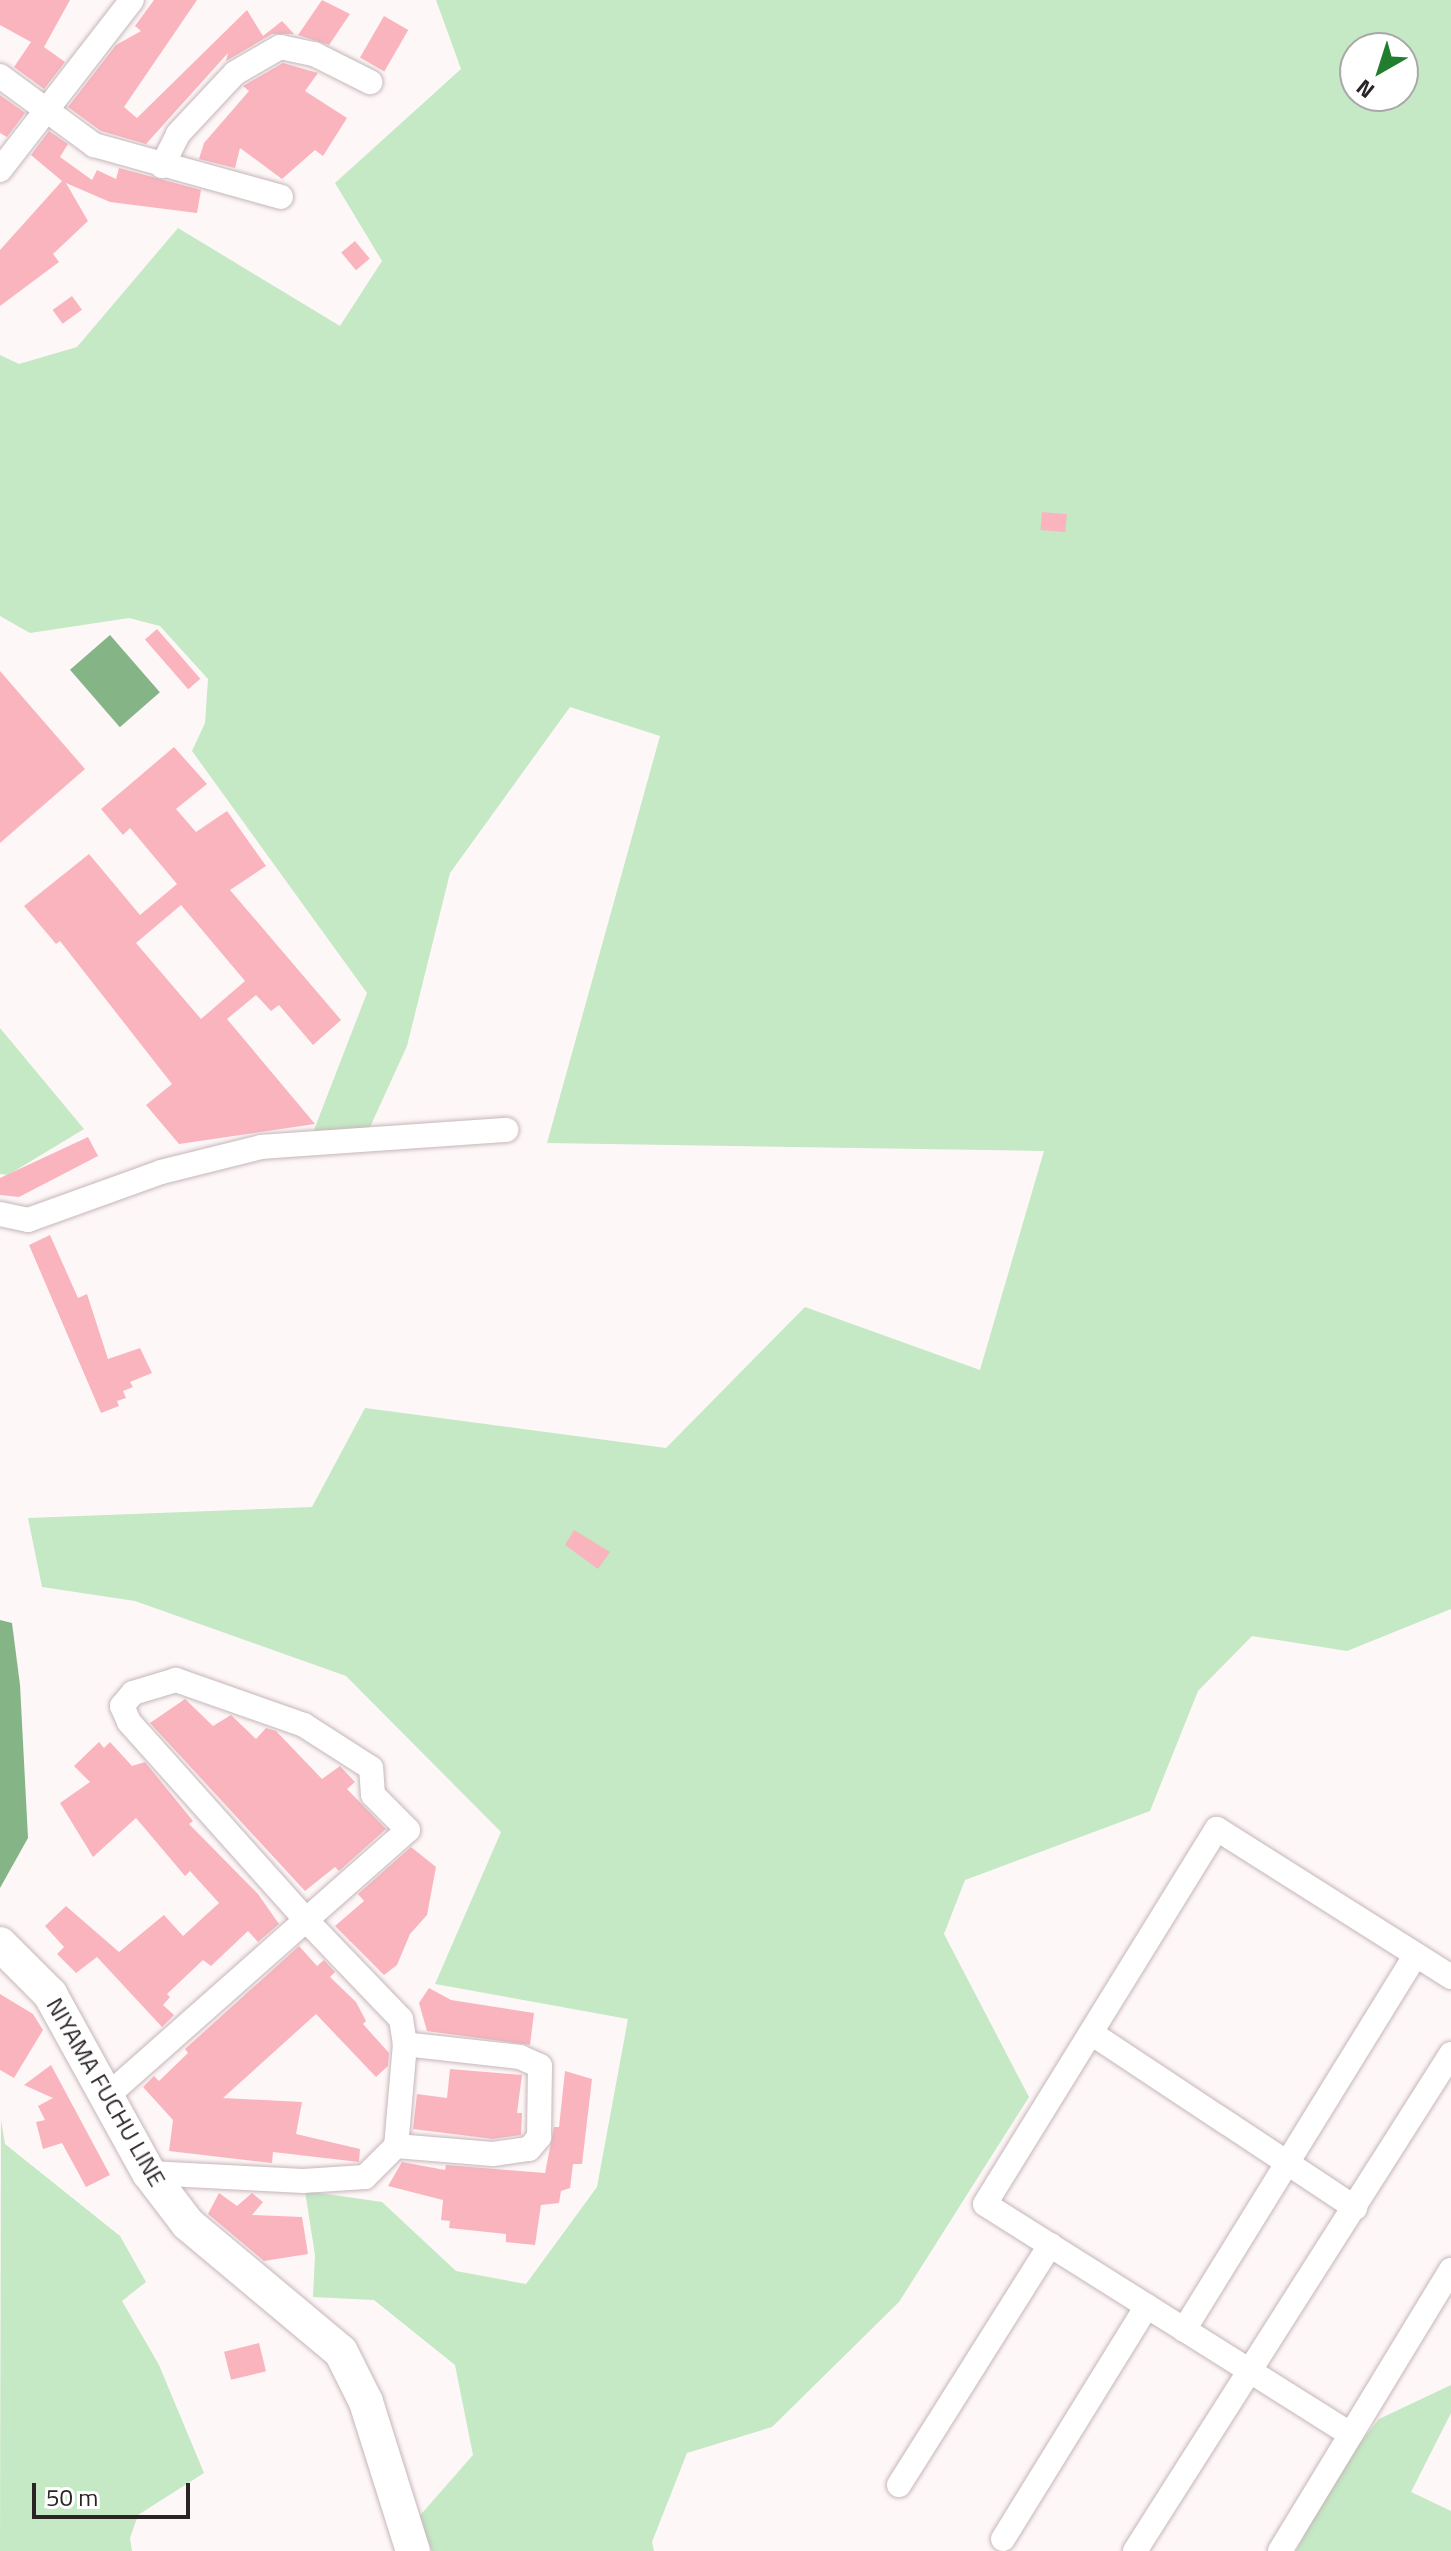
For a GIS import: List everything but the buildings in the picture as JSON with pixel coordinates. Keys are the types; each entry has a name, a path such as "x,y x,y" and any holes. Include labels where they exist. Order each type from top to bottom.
{"main road":[{"name":"NIYAMA FUCHU LINE","path":"0,1944 50,1994 149,2173 215,2250 341,2352 366,2402 413,2551"}],"street":[{"path":"0,170 132,0"},
{"path":"162,166 178,134 235,73 280,47 314,54 370,82"},
{"path":"0,76 94,145 281,197"},
{"path":"0,1214 28,1220 161,1172 261,1147 506,1130"},
{"path":"107,2096 306,1920 408,1830 373,1795 371,1768 304,1725 176,1680 133,1693 122,1706 129,1722 306,1920 401,2019 405,2044 396,2146 365,2177 303,2181 149,2173"},
{"path":"1350,2434 985,2204 1217,1829 1451,1977"},
{"path":"1184,2330 1416,1955"},
{"path":"1091,2033 1355,2208"},
{"path":"396,2146 493,2154 529,2149 539,2137 540,2066 520,2057 405,2044"},
{"path":"1135,2551 1252,2372 1451,2054"},
{"path":"899,2485 1050,2245"},
{"path":"1280,2551 1451,2270"},
{"path":"1003,2539 1147,2306"}],"shaded area":[{"path":"436,0 1451,0 1451,1609 1347,1651 1252,1636 1198,1691 1150,1811 965,1880 944,1934 1029,2097 899,2302 772,2427 687,2453 652,2542 654,2551 432,2551 416,2520 473,2455 455,2365 374,2300 313,2297 315,2255 305,2191 382,2202 456,2271 526,2284 597,2187 628,2019 435,1984 501,1832 346,1676 135,1601 42,1587 28,1518 312,1507 365,1408 666,1448 805,1307 980,1370 1044,1151 547,1143 660,736 570,707 450,873 407,1046 370,1127 312,1135 367,993 192,751 205,723 208,679 160,626 129,618 30,633 0,616 0,355 19,364 77,347 178,228 340,326 382,261 335,183 461,69"},
{"path":"110,635 160,692 120,727 70,670"},
{"path":"0,1028 84,1129 8,1175 0,1174"},
{"path":"0,1620 12,1623 20,1685 28,1838 0,1888"},
{"path":"1,2120 5,2144 120,2236 146,2282 122,2301 159,2365 204,2473 138,2515 130,2538 132,2551 0,2551"},
{"path":"1451,2385 1451,2413 1411,2492 1451,2511 1451,2551 1296,2551 1342,2466 1379,2419"}]}
